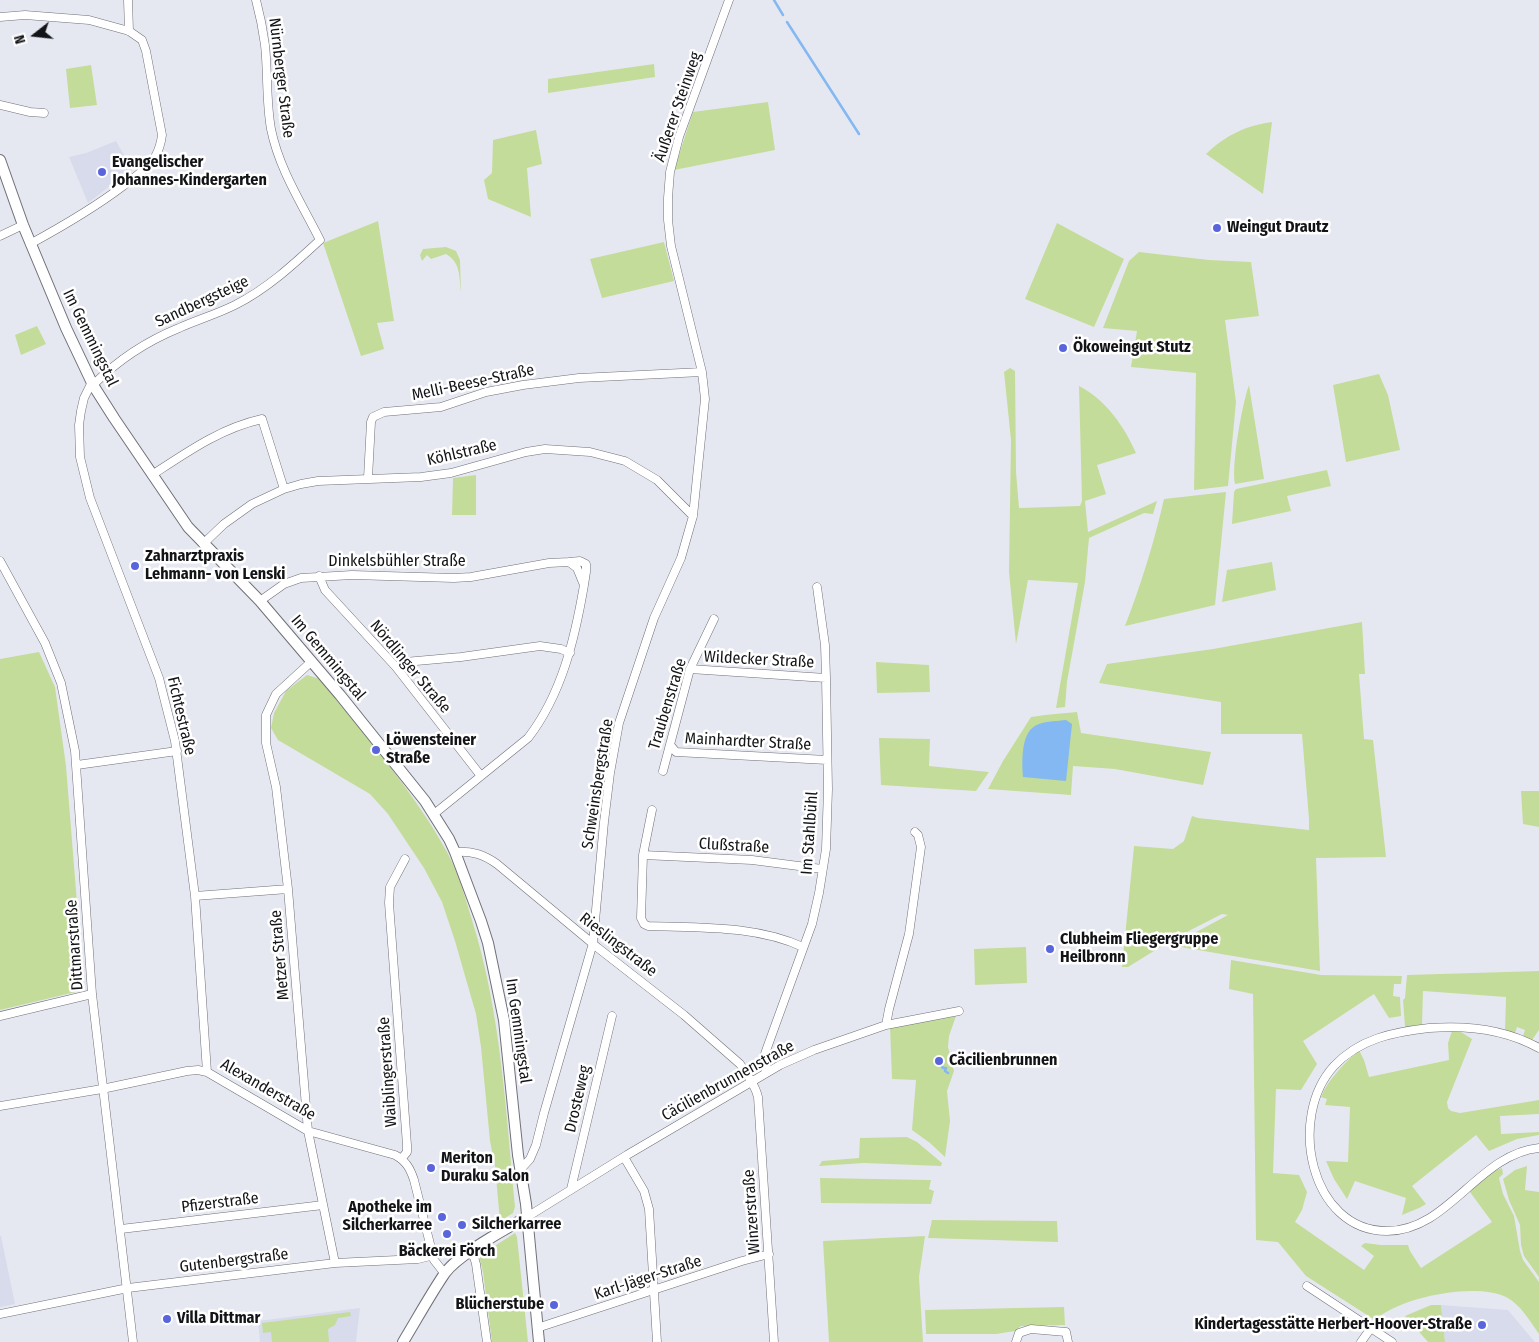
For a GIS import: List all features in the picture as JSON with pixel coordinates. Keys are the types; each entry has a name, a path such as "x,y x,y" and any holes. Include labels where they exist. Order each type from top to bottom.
{"street":[{"path":"128,0 129,31"},
{"name":"Nürnberger Straße","path":"256,0 265,44 270,120 276,149 289,180 320,240"},
{"name":"Äußerer Steinweg","path":"702,372 671,246 668,198 670,172 679,137 729,0"},
{"path":"0,17 25,15 83,19 129,31 142,40 150,65 162,135 154,158 138,175 75,220 30,244"},
{"path":"0,105 30,112 44,113"},
{"name":"Im Gemmingstal","path":"0,160 30,244 69,335 93,383 172,506 203,544 260,601 340,695 434,814 455,852 482,921 504,1020 520,1170 527,1217 539,1342"},
{"path":"0,236 23,225"},
{"name":"Sandbergsteige","path":"93,383 144,345 177,328 234,306 251,296 268,285 320,240"},
{"name":"Melli-Beese-Straße","path":"368,478 371,422 373,417 384,412 441,407 486,392 523,385 580,378 702,372"},
{"name":"Schweinsbergstraße","path":"520,1170 530,1159 536,1145 593,943 604,822 619,723 654,618 681,558 693,516 705,399 702,372"},
{"name":"Fichtestraße","path":"93,383 84,398 79,425 80,457 84,478 159,678 176,751 195,896 207,1072"},
{"path":"152,475 206,440 238,425 262,419 284,489"},
{"name":"Köhlstraße","path":"203,544 238,513 267,496 284,489 318,480 451,473 526,452 546,449 590,452 625,461 657,480 693,516"},
{"name":"Dittmarstraße","path":"0,561 45,643 61,683 77,765 92,994 133,1342"},
{"name":"Dinkelsbühler Straße","path":"260,601 284,584 301,578 352,575 471,577 549,563 580,561 586,564 586,572 570,653"},
{"name":"Nördlinger Straße","path":"319,576 325,590 396,667 481,776"},
{"name":"Im Stahlbühl","path":"766,1072 766,1048 816,910 826,849 825,645 817,587"},
{"name":"Traubenstraße","path":"663,771 690,670 714,619"},
{"path":"396,667 405,662 461,657 540,646 561,649 570,653 561,680 528,738 434,814"},
{"name":"Metzer Straße","path":"312,661 276,694 266,715 266,743 276,787 288,889 308,1131 336,1263"},
{"name":"Wildecker Straße","path":"690,670 826,678"},
{"name":"Mainhardter Straße","path":"671,746 676,752 827,760"},
{"path":"77,765 176,751"},
{"path":"652,810 644,855 641,918 644,924 648,926 743,931 785,939 803,947"},
{"path":"886,1025 911,926 921,847 918,835 915,832"},
{"name":"Rieslingstraße","path":"455,852 472,852 488,858 712,1039 740,1064 751,1082"},
{"name":"Clußstraße","path":"644,855 752,860 822,869"},
{"name":"Waiblingerstraße","path":"402,1158 407,1152 407,1145 389,904 390,887 405,859"},
{"path":"195,896 288,889"},
{"path":"0,1016 92,994"},
{"name":"Cäcilienbrunnenstraße","path":"527,1217 766,1072 814,1050 886,1025 923,1016 959,1011"},
{"name":"Drosteweg","path":"571,1189 612,1016"},
{"path":"1539,1048 1510,1035 1460,1026 1409,1030 1381,1036 1348,1054 1328,1074 1315,1096 1309,1133 1315,1172 1332,1202 1344,1215 1359,1224 1383,1231 1397,1230 1420,1223 1438,1212 1504,1159 1524,1151 1539,1148"},
{"name":"Alexanderstraße","path":"0,1106 102,1089 198,1070 207,1072 308,1131 402,1158"},
{"name":"Winzerstraße","path":"751,1082 758,1097 774,1342"},
{"path":"624,1157 641,1184 647,1203 657,1342"},
{"path":"402,1158 411,1170 433,1255 438,1266 445,1274"},
{"name":"Pfizerstraße","path":"121,1229 323,1204"},
{"path":"403,1342 445,1274 454,1264 471,1251 527,1217"},
{"path":"471,1251 476,1264 487,1342"},
{"name":"Gutenbergstraße","path":"0,1314 128,1288 336,1263 418,1259 433,1255 471,1251"},
{"name":"Karl-Jäger-Straße","path":"537,1328 768,1254"},
{"path":"1307,1286 1392,1342"},
{"path":"1361,1342 1370,1328"},
{"path":"1016,1342 1018,1333 1031,1329 1066,1332 1068,1342"}],"shaded area":[{"name":"Evangelischer Johannes-Kindergarten","path":"116,141 132,169 88,203 69,157 86,153"},
{"path":"0,1236 15,1304 0,1307"},
{"name":"Kindertagesstätte Herbert-Hoover-Straße","path":"1441,1305 1508,1310 1534,1342 1445,1342"},
{"path":"360,1308 356,1342 260,1342 258,1321"}],"green space":[{"path":"654,64 655,77 548,93 548,79"},
{"path":"91,65 97,105 70,108 66,69"},
{"path":"768,102 775,150 674,170 693,112"},
{"path":"1272,122 1263,194 1206,154 1236,132"},
{"path":"536,130 542,164 527,168 531,217 488,199 484,180 492,173 493,140"},
{"path":"378,221 394,321 377,323 384,349 361,356 323,243"},
{"path":"1057,223 1124,259 1094,327 1025,299"},
{"path":"664,242 674,281 602,298 590,259"},
{"path":"446,247 456,251 460,260 461,292 457,266 451,258 446,254 431,259 427,255 422,261 420,255 423,249"},
{"path":"1139,252 1209,260 1251,262 1259,316 1225,320 1236,402 1228,486 1194,490 1196,373 1131,367 1137,331 1103,328 1129,261"},
{"path":"37,326 46,344 21,355 15,335"},
{"path":"1010,368 1015,371 1016,472 1019,508 1080,506 1082,501 1079,386 1106,406 1126,433 1136,453 1097,465 1106,494 1085,501 1088,532 1157,501 1153,514 1144,513 1089,538 1085,582 1067,682 1065,707 1056,708 1078,583 1028,580 1016,644 1009,572 1011,440 1004,372"},
{"path":"1379,374 1388,395 1400,450 1346,462 1333,385"},
{"path":"1249,385 1264,479 1235,484 1234,475 1238,435"},
{"path":"1327,470 1331,486 1287,496 1291,511 1232,524 1234,492 1236,489"},
{"path":"476,475 476,515 452,515 453,478"},
{"path":"1226,492 1215,605 1125,626 1147,563 1164,499"},
{"path":"1272,562 1276,590 1222,602 1227,570"},
{"path":"1362,622 1365,674 1359,674 1364,739 1373,740 1386,857 1316,858 1320,971 1175,946 1174,944 1228,915 1222,914 1175,938 1128,967 1122,967 1134,846 1173,849 1184,841 1192,816 1309,830 1309,819 1302,734 1221,734 1221,702 1099,683 1107,664 1213,649"},
{"path":"39,652 55,687 66,766 84,990 0,1010 0,659"},
{"path":"876,662 929,665 930,692 877,693"},
{"path":"307,675 320,679 371,742 434,829 455,869 482,955 490,991 501,1062 515,1207 513,1213 500,1221 476,1014 442,902 424,868 388,814 370,794 278,740 271,728 274,713 286,691"},
{"path":"1077,712 1081,733 1211,752 1203,785 1115,769 1073,766 1071,795 988,789 1031,717"},
{"path":"879,738 930,739 929,766 989,772 976,791 881,785"},
{"path":"1521,791 1539,791 1539,827 1523,824"},
{"path":"1026,947 1027,983 975,985 974,949"},
{"path":"1231,960 1321,975 1402,976 1401,984 1394,984 1393,996 1400,997 1401,1016 1389,1018 1374,994 1303,1041 1317,1064 1301,1090 1276,1089 1273,1173 1299,1175 1307,1192 1302,1210 1295,1222 1364,1270 1374,1256 1361,1246 1365,1243 1408,1245 1421,1268 1492,1222 1470,1192 1489,1175 1502,1168 1503,1174 1499,1178 1503,1194 1514,1216 1520,1251 1523,1260 1539,1282 1539,1334 1524,1313 1511,1300 1492,1293 1476,1291 1438,1294 1419,1299 1387,1312 1375,1320 1306,1276 1278,1242 1256,1240 1253,994 1229,989"},
{"path":"1539,971 1539,1030 1532,1040 1523,1036 1525,1030 1517,1027 1515,1033 1505,1031 1506,997 1423,991 1422,1025 1405,1027 1403,1000 1405,998 1407,975"},
{"path":"956,1016 949,1036 948,1047 954,1071 947,1091 950,1121 945,1157 912,1130 916,1080 892,1079 890,1026"},
{"path":"1452,1031 1461,1032 1472,1039 1447,1102 1448,1108 1451,1111 1460,1113 1539,1100 1539,1114 1500,1116 1501,1134 1539,1132 1539,1135 1517,1139 1489,1151 1476,1135 1412,1186 1426,1204 1402,1215 1406,1198 1355,1181 1347,1199 1334,1179 1326,1161 1348,1162 1350,1107 1325,1105 1327,1099 1321,1097 1328,1084 1342,1066 1359,1050 1369,1077 1449,1060 1448,1043"},
{"path":"907,1137 917,1142 942,1163 941,1166 864,1163 819,1166 822,1161 859,1158 860,1138"},
{"path":"1527,1166 1525,1190 1539,1192 1539,1277 1524,1256 1521,1245 1520,1225 1509,1200 1503,1179 1515,1170"},
{"path":"820,1178 931,1180 929,1189 934,1191 931,1204 821,1203"},
{"path":"932,1220 1057,1221 1058,1242 928,1238"},
{"path":"515,1233 517,1237 528,1342 492,1342 483,1272 479,1256"},
{"path":"925,1236 919,1277 923,1342 829,1342 823,1241"},
{"path":"1431,1305 1441,1305 1445,1342 1428,1342 1405,1316"},
{"path":"1064,1307 1065,1325 1021,1326 1015,1331 996,1334 926,1334 925,1310"},
{"path":"350,1312 351,1316 338,1318 335,1325 328,1329 329,1342 272,1342 271,1332 263,1333 262,1323"}],"water":[{"path":"1066,720 1072,724 1066,781 1023,777 1022,763 1025,739 1028,733 1039,724"}],"waterway":[{"path":"774,0 783,15"},
{"path":"787,22 859,134"},
{"path":"936,1057 948,1073"}],"place":[{"name":"Evangelischer Johannes-Kindergarten","path":"102,172"},
{"name":"Weingut Drautz","path":"1217,228"},
{"name":"Ökoweingut Stutz","path":"1063,348"},
{"name":"Zahnarztpraxis Lehmann- von Lenski","path":"135,566"},
{"name":"Löwensteiner Straße","path":"376,750"},
{"name":"Clubheim Fliegergruppe Heilbronn","path":"1050,949"},
{"name":"Cäcilienbrunnen","path":"939,1061"},
{"name":"Meriton Duraku Salon","path":"431,1168"},
{"name":"Apotheke im Silcherkarree","path":"442,1217"},
{"name":"Silcherkarree","path":"462,1225"},
{"name":"Bäckerei Förch","path":"447,1234"},
{"name":"Blücherstube","path":"554,1305"},
{"name":"Villa Dittmar","path":"167,1319"},
{"name":"Kindertagesstätte Herbert-Hoover-Straße","path":"1482,1325"}]}
